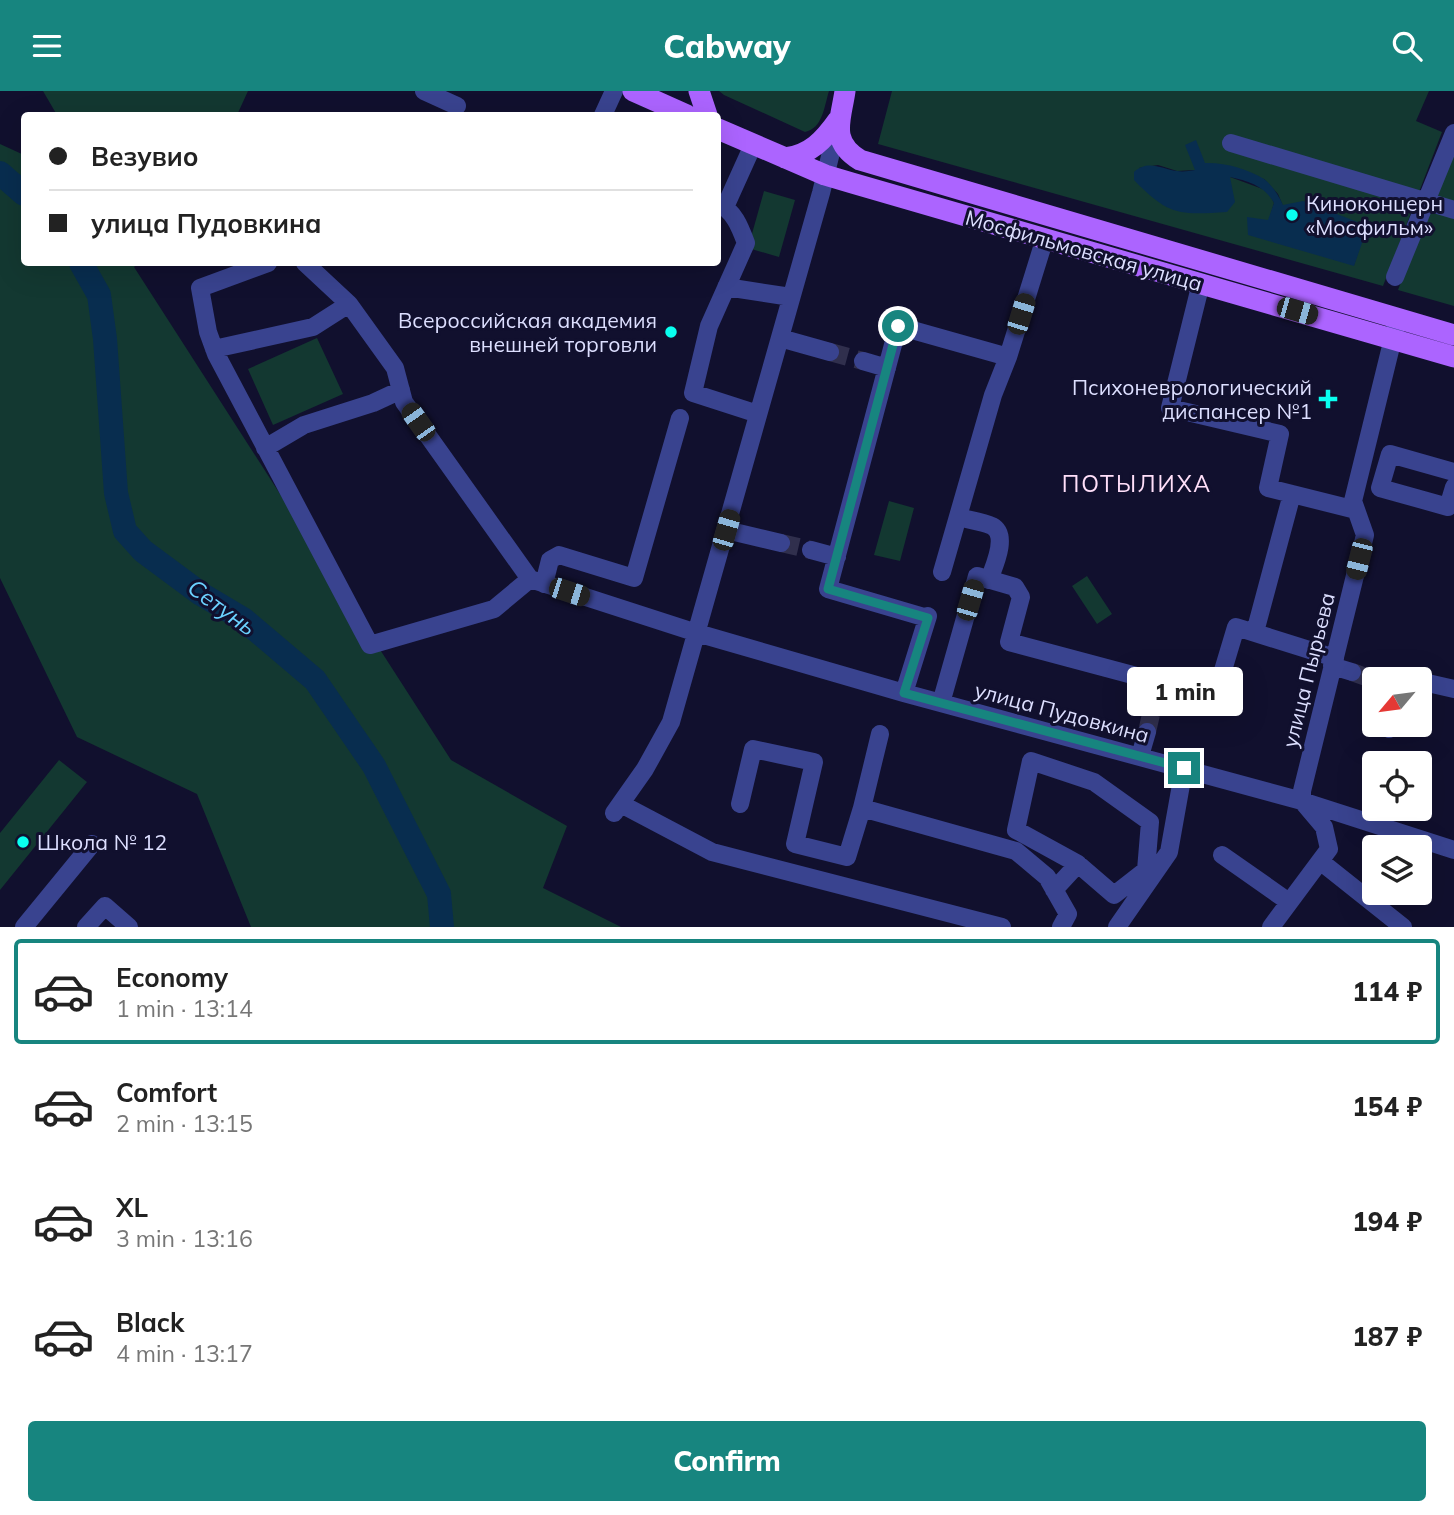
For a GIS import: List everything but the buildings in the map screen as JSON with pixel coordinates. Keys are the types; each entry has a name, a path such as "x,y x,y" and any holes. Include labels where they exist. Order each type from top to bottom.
{"main road":[{"path":"633,91 680,112"},
{"path":"699,91 706,112"},
{"path":"785,158 796,157 811,150 845,101"},
{"name":"Мосфильмовская улица","path":"845,101 839,136 844,146 860,160 1395,329 1454,357"},
{"name":"Мосфильмовская улица","path":"721,130 825,175 1201,283 1395,329 1454,335"}],"street":[{"path":"424,91 458,104"},
{"path":"604,112 614,91"},
{"path":"845,101 671,722 645,769 617,808 712,852 1002,927"},
{"path":"1395,277 1454,133"},
{"path":"1231,143 1454,210"},
{"path":"753,145 721,205 738,222 746,243 709,326 693,393 758,414"},
{"path":"942,572 993,395 1008,357 1045,238"},
{"path":"260,266 200,288 214,349 370,645 494,609 537,582 550,560 559,555 634,578 680,418"},
{"path":"308,266 349,304 395,368 404,402 537,582"},
{"path":"1201,283 1170,408 1280,434 1268,488 1356,510"},
{"path":"726,287 791,297"},
{"path":"214,349 313,327 349,304"},
{"path":"904,693 928,617 828,589 898,326 1008,357"},
{"name":"улица Пырьева","path":"1302,801 1302,791 1365,535 1353,501 1395,329"},
{"path":"780,338 830,352"},
{"path":"863,361 887,367"},
{"path":"265,447 304,425 373,403 401,390"},
{"path":"1454,472 1390,454 1380,488 1448,507 1454,487"},
{"path":"1255,632 1292,494"},
{"path":"958,517 993,526 998,531 1000,543 989,580"},
{"path":"726,530 781,543"},
{"path":"811,550 837,557"},
{"path":"941,703 977,576 1015,587 1021,597 1009,642 1215,697 1236,627 1334,662 1352,672"},
{"name":"улица Пудовкина","path":"537,582 697,633 904,693 1302,801 1454,850"},
{"path":"1154,701 1159,682"},
{"path":"1432,684 1454,689"},
{"path":"1140,756 1147,732"},
{"path":"740,804 753,749 814,762 795,844 847,857 880,734"},
{"path":"1031,761 1094,782 1150,822 1146,870 1114,895 1078,865 1016,830 1031,761"},
{"path":"1117,927 1169,852 1184,768"},
{"path":"1270,927 1329,849 1324,827 1302,801"},
{"path":"862,809 1016,851 1047,877 1068,914 1061,927"},
{"path":"24,927 92,844"},
{"path":"1222,855 1289,902"},
{"path":"1320,861 1403,927"},
{"path":"1054,890 1078,865"},
{"path":"86,927 105,906 129,927"}],"green space":[{"path":"43,91 248,91 238,112 55,112"},
{"path":"719,91 829,91 819,121 811,130 805,132"},
{"name":"Киноконцерн «Мосфильм»","path":"892,91 1429,91 1416,121 1442,132 1383,286 878,144","holes":["1158,165 1177,171 1195,170 1264,179 1278,194 1283,206 1367,225 1354,265 1269,220 1274,203 1268,191 1230,177 1139,168"]},
{"path":"0,144 21,154 21,266 135,266 451,760 567,826 543,888 621,927 251,927 197,794 77,737 0,578"},
{"path":"1454,148 1454,207 1442,204 1435,194"},
{"path":"764,191 795,200 779,257 748,248"},
{"path":"1437,211 1454,216 1454,306 1398,290 1426,216"},
{"path":"317,338 343,394 273,425 248,369"},
{"path":"889,501 914,508 900,561 874,555"},
{"path":"1087,576 1112,614 1097,624 1072,586"},
{"path":"59,760 87,782 0,890 0,833"}],"water":[{"path":"1196,140 1205,163 1228,165 1258,175 1272,187 1283,205 1303,201 1368,226 1354,266 1248,235 1247,217 1268,220 1274,203 1261,188 1249,183 1230,177 1235,202 1227,212 1186,213 1166,207 1134,180 1134,172 1150,165 1179,171 1195,170 1185,145"}],"waterway":[{"name":"Сетунь","path":"0,173 21,191"},
{"name":"Сетунь","path":"83,266 99,295 105,339 116,493 125,531 143,551 201,594 243,619 315,680 374,766 439,894 442,927"}],"tunnel":[{"path":"830,352 863,361"},
{"path":"781,543 811,550"},
{"path":"1352,672 1362,676"},
{"path":"1147,732 1154,701"}],"place":[{"name":"Киноконцерн «Мосфильм»","path":"1292,215"},
{"name":"Всероссийская академия внешней торговли","path":"671,332"},
{"name":"Психоневрологический диспансер №1","path":"1328,399"},
{"name":"Школа № 12","path":"23,842"}],"district":[{"name":"ПОТЫЛИХА","path":"1137,483"}],"route":[{"path":"898,326 828,589 928,618 904,693 1184,768"}]}
